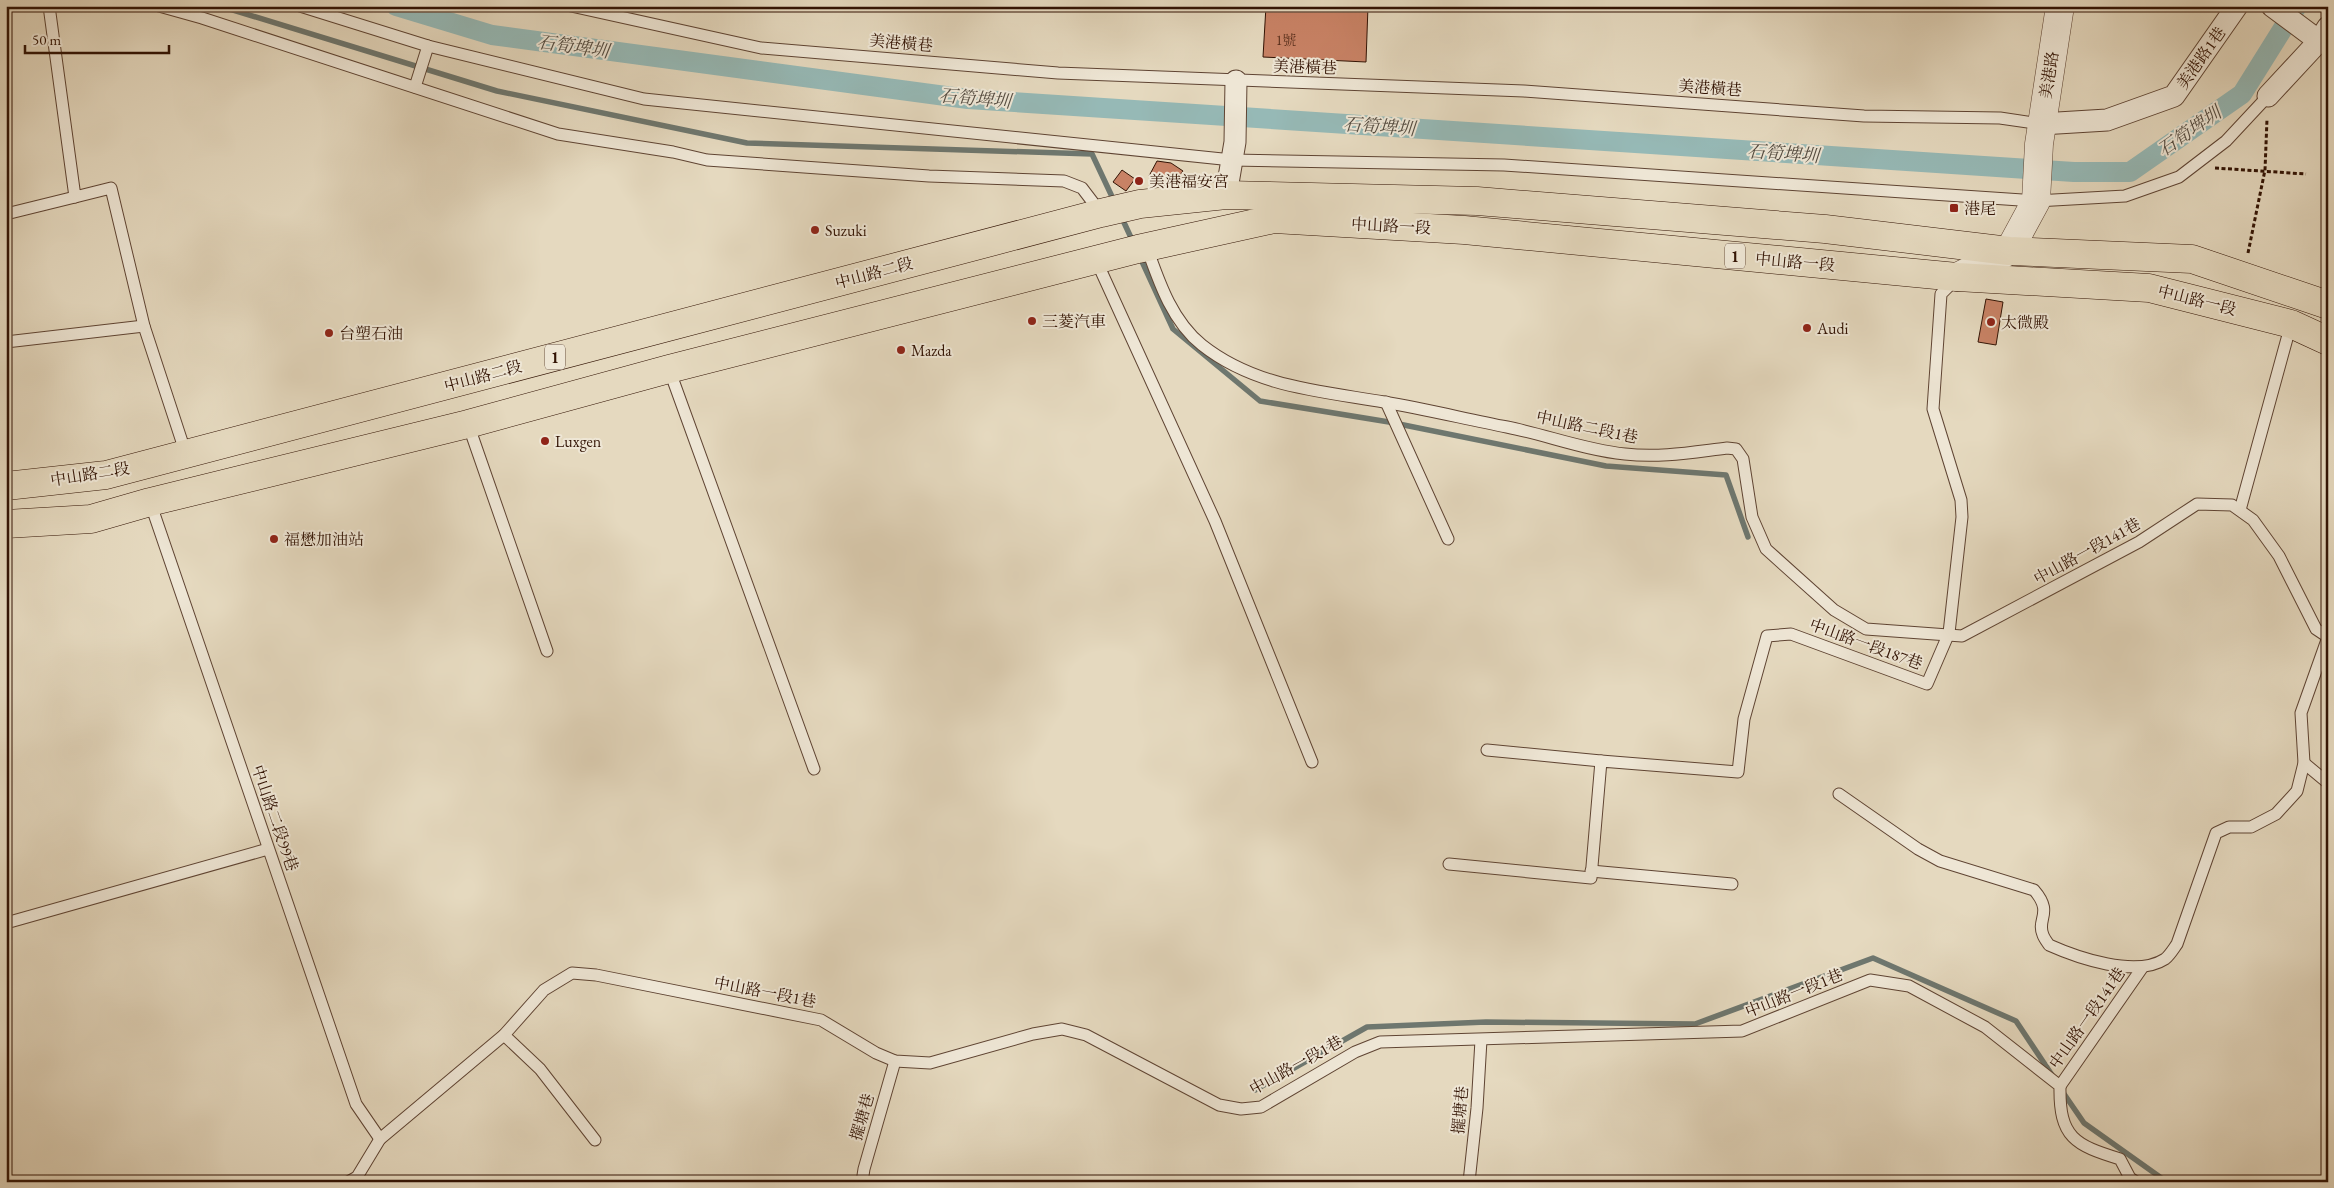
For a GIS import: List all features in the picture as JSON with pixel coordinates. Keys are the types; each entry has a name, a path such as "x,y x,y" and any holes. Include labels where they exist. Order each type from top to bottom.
{"main road":[{"name":"中山路一段","path":"1102,213 1140,204 1226,195 1477,201 1825,229 2009,251 2192,260 2328,305"},
{"name":"中山路二段","path":"6,486 106,475 1102,213"},
{"name":"中山路一段","path":"1142,248 1274,219 1464,230 1957,277 2149,288 2291,324 2328,341"},
{"name":"1","path":"6,524 91,519 150,502 468,424 669,369 1142,248"}],"street":[{"name":"美港路","path":"2037,194 2040,134 2060,6"},
{"name":"美港路1巷","path":"2040,134 2107,120 2174,96 2237,6"},
{"path":"2268,96 2323,34 2272,6"},
{"path":"1226,195 1233,151 1236,80"},
{"path":"1957,277 2009,251 2037,194"}],"lane":[{"path":"49,6 75,197"},
{"path":"159,6 558,134 673,152 707,160 929,176 1064,181 1082,188 1102,213"},
{"path":"300,6 428,46 644,99 1233,151 2037,194 2125,196 2179,177 2226,141 2268,96"},
{"name":"美港橫巷","path":"571,6 760,48 1058,72 1524,91 1864,116 2000,118 2040,134"},
{"path":"415,87 428,46"},
{"path":"6,214 111,188 144,326 186,454"},
{"name":"中山路二段1巷","path":"1142,248 1175,314 1201,344 1224,360 1278,384 1386,402 1624,454 1659,456 1727,448 1736,449 1743,459 1752,517 1766,549 1777,561 1834,610 1866,628 1935,636 1949,633"},
{"path":"1096,260 1215,521 1312,762"},
{"name":"中山路一段187巷","path":"1487,750 1738,772 1744,719 1767,636 1791,634 1926,684 1949,633 1962,517 1961,500 1933,409 1941,294 1957,277"},
{"path":"2240,510 2291,324"},
{"path":"6,342 144,326"},
{"path":"669,369 814,769"},
{"path":"1386,402 1448,539"},
{"path":"468,424 547,651"},
{"name":"中山路二段99巷","path":"150,502 356,1104 380,1139"},
{"name":"中山路一段141巷","path":"1839,794 1918,849 1940,861 2034,890 2042,898 2044,908 2042,933 2049,945 2124,968 2142,968 2166,958 2177,944 2216,833 2230,826 2251,827 2276,814 2297,791 2304,764 2301,714 2328,637 2316,629 2279,556 2252,520 2232,505 2197,504 2139,542 1962,636 1949,633"},
{"path":"1449,864 1591,878 1601,761"},
{"path":"2304,764 2328,784"},
{"path":"6,923 268,849"},
{"path":"1591,871 1732,884"},
{"name":"中山路一段141巷","path":"2060,1086 2142,968"},
{"name":"中山路一段1巷","path":"348,1182 358,1177 380,1139 504,1035 544,990 572,973 596,974 821,1020 876,1053 895,1061 930,1063 1033,1034 1062,1029 1086,1035 1197,1095 1219,1104 1241,1109 1261,1107 1355,1052 1380,1042 1742,1031 1870,980 1909,986 1985,1027 2060,1086"},
{"path":"504,1035 540,1069 595,1140"},
{"name":"擺塘巷","path":"1468,1182 1477,1108 1481,1040"},
{"name":"擺塘巷","path":"862,1182 895,1061"},
{"path":"2060,1086 2062,1120 2071,1137 2091,1150 2120,1159 2130,1178 2136,1182"}],"path":[{"path":"2243,276 2265,170 2268,96"},
{"path":"2192,168 2265,170 2306,174"}],"building":[{"path":"1266,6 1368,6 1366,62 1263,57"},
{"path":"1157,161 1171,163 1183,171 1173,185 1164,186 1149,176"},
{"path":"1122,170 1135,179 1126,191 1113,182"},
{"name":"太微殿","path":"1986,299 2003,302 1996,345 1978,342"}],"waterway":[{"path":"220,6 497,91 747,143 1092,154 1115,203"},
{"name":"石筍埤圳","path":"396,6 492,35 968,99 2074,172 2130,172 2242,94 2297,6"},
{"path":"1121,216 1133,242"},
{"path":"1139,255 1173,329 1260,401 1389,422 1606,466 1726,475 1748,537"},
{"path":"1255,1090 1367,1027 1486,1022 1695,1024 1873,958 2016,1021 2052,1075"},
{"path":"2062,1091 2084,1123 2167,1182"}],"place":[{"name":"美港福安宮","path":"1139,181"},
{"name":"港尾","path":"1954,208"},
{"name":"Suzuki","path":"815,230"},
{"name":"三菱汽車","path":"1032,321"},
{"name":"太微殿","path":"1991,322"},
{"name":"Audi","path":"1807,328"},
{"name":"台塑石油","path":"329,333"},
{"name":"Mazda","path":"901,350"},
{"name":"Luxgen","path":"545,441"},
{"name":"福懋加油站","path":"274,539"}]}
